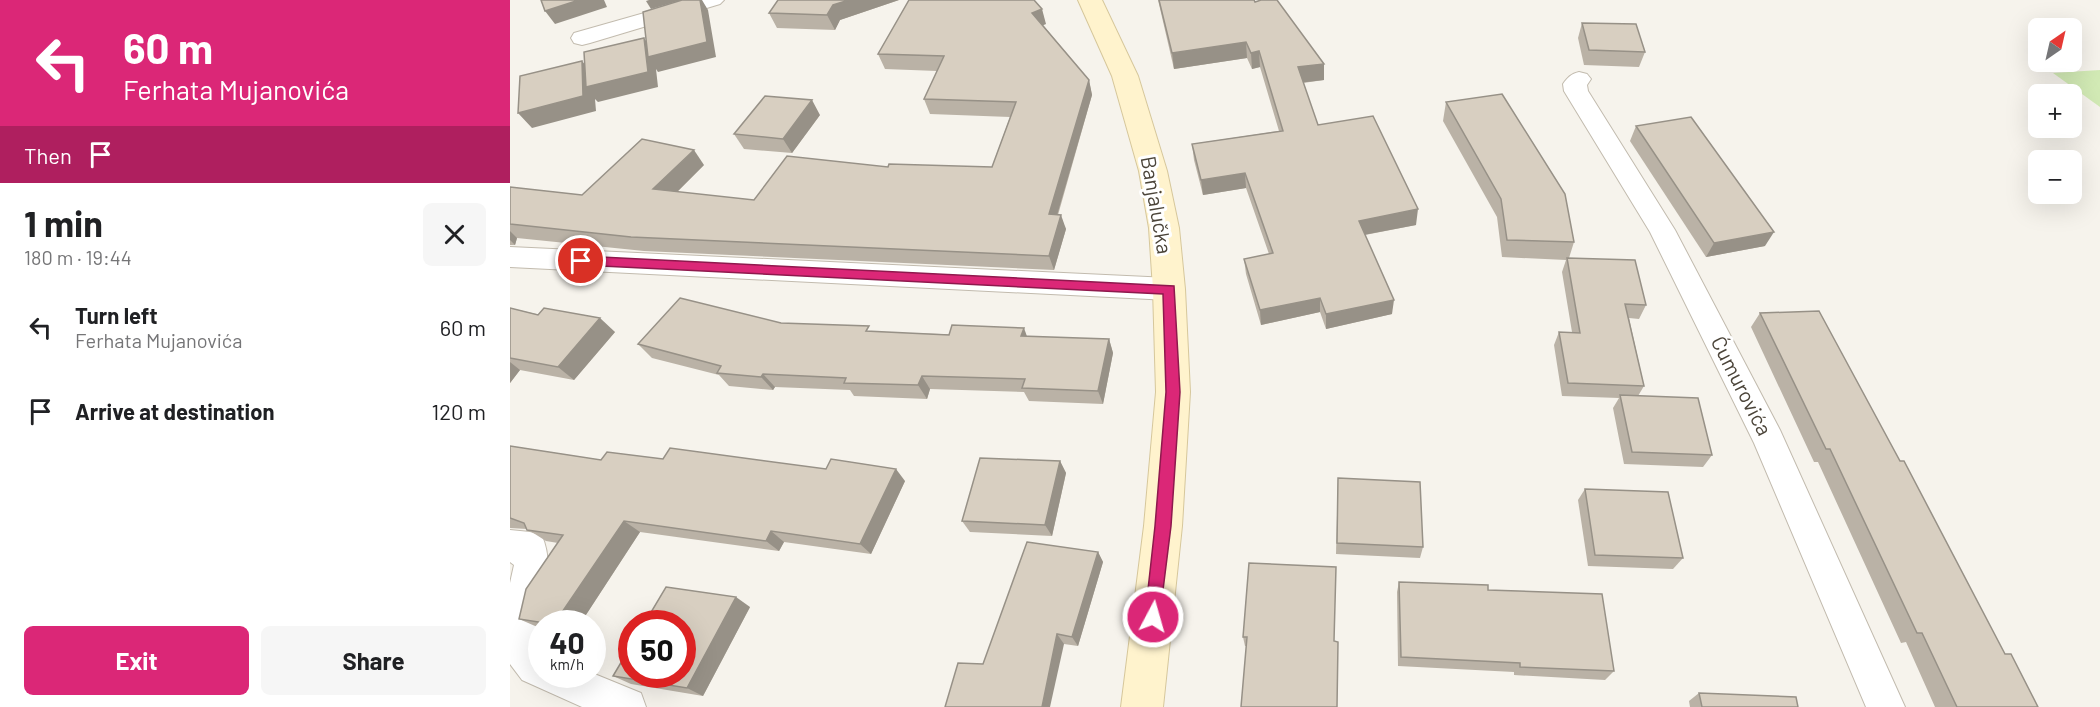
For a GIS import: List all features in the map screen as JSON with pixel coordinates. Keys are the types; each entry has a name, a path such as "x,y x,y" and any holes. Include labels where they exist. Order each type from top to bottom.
{"main road":[{"name":"Banjalučka","path":"1090,0 1125,76 1153,171 1164,228 1169,289 1173,392 1163,526 1142,707"}],"street":[{"path":"582,38 713,0"},
{"name":"Ćumurovića","path":"1580,79 1575,84 1576,91 1662,230 1769,440 1886,707"},
{"path":"510,257 1169,289"},
{"path":"510,546 530,548 532,565 515,640 528,658"},
{"path":"583,688 627,707"}],"green space":[{"path":"2100,70 2100,107 2082,94 2082,84 2068,84 2053,73"}],"building":[{"path":"541,0 579,0 545,11"},
{"path":"682,0 700,0 707,42 648,57 643,12"},
{"path":"778,0 849,0 833,5 827,15 769,13"},
{"path":"909,0 1034,0 1042,9 1032,13 1089,80 1049,214 1061,215 1049,256 631,237 510,224 510,187 582,195 642,139 694,150 653,189 754,200 787,156 888,167 889,164 992,167 1016,102 924,99 944,56 878,54"},
{"path":"1159,0 1254,0 1255,2 1277,0 1324,64 1298,67 1318,125 1373,116 1418,209 1359,221 1394,300 1326,314 1320,298 1260,310 1244,259 1273,253 1245,173 1201,180 1192,144 1283,131 1259,51 1251,53 1246,42 1172,53"},
{"path":"1582,23 1636,24 1645,52 1589,50"},
{"path":"644,38 648,72 586,87 584,52"},
{"path":"582,61 583,96 518,113 520,76"},
{"path":"1502,94 1565,194 1574,242 1507,240 1501,199 1446,102"},
{"path":"765,96 812,100 783,139 734,134"},
{"path":"1691,117 1774,232 1714,243 1636,126"},
{"path":"1567,258 1635,260 1646,305 1625,304 1644,386 1568,383 1559,332 1580,333"},
{"path":"680,298 781,323 869,326 866,331 949,335 952,325 1024,328 1021,336 1109,339 1098,391 1022,388 1025,379 922,376 918,385 844,383 846,378 763,374 761,377 717,373 721,366 638,344"},
{"path":"510,308 538,315 544,308 600,318 558,367 510,358"},
{"path":"1819,311 1900,461 1904,461 2005,654 2011,654 2038,707 1957,707 1922,633 1917,633 1830,449 1826,449 1760,313"},
{"path":"1620,395 1698,398 1712,455 1632,452"},
{"path":"510,446 601,460 607,452 663,459 670,448 826,469 831,459 896,469 860,544 771,531 766,541 624,521 564,610 528,610 528,620 519,619 526,589 563,535 527,530 524,523 510,518"},
{"path":"980,458 1060,461 1045,525 962,521"},
{"path":"1338,478 1420,482 1423,547 1337,543"},
{"path":"1585,489 1668,492 1683,558 1595,555"},
{"path":"1027,542 1098,552 1072,637 1057,634 1042,707 945,707 958,663 983,664"},
{"path":"1249,563 1336,567 1334,641 1338,642 1337,707 1241,707 1247,637 1243,637"},
{"path":"1399,582 1488,585 1488,590 1602,594 1614,671 1520,667 1520,663 1401,657"},
{"path":"666,587 736,597 696,671 696,610 652,610"},
{"path":"618,668 618,677 613,676"},
{"path":"1699,693 1796,697 1798,707 1702,707"}],"route":[{"path":"581,261 1169,289 1173,392 1163,526 1153,617"}]}
